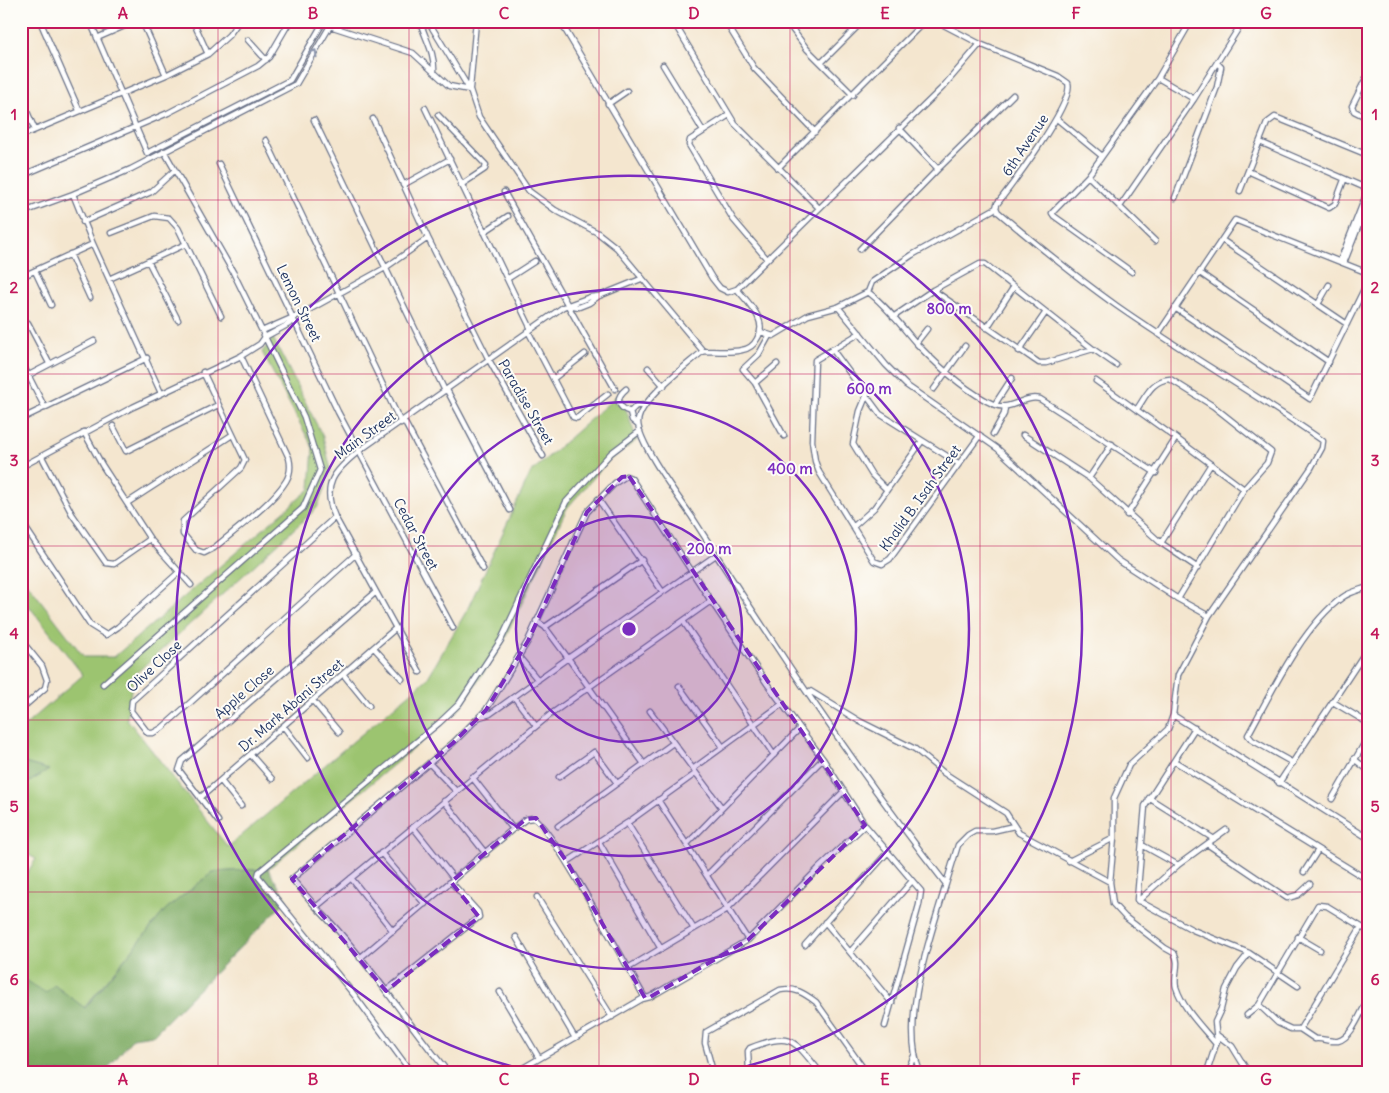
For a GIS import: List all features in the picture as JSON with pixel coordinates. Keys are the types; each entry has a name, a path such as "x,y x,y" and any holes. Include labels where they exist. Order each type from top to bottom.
{"street":[{"path":"40,21 79,110"},
{"path":"90,21 148,154 290,80 324,21"},
{"path":"97,38 136,21"},
{"path":"142,21 166,75"},
{"path":"193,21 208,54"},
{"path":"21,136 166,75 208,54 229,35 239,21"},
{"path":"21,176 136,127 266,60 290,21"},
{"path":"420,21 423,34 430,46 434,60 434,72"},
{"path":"428,21 470,90 479,117 529,190 556,210 607,239 703,350"},
{"path":"470,90 476,21"},
{"path":"572,21 562,24 608,104 712,278 723,290 731,292 737,289 899,128 942,88 980,44"},
{"path":"673,21 729,115 751,142 819,208"},
{"path":"725,21 754,68 815,132"},
{"path":"786,21 796,36 853,95"},
{"path":"821,63 863,21"},
{"path":"778,168 926,21"},
{"name":"6th Avenue","path":"868,292 872,282 912,255 996,208 1057,119 1069,92 1070,88 1065,80 980,44 936,21"},
{"path":"1132,272 1052,212 1088,176 1158,78 1192,21"},
{"path":"1121,205 1194,100 1242,21"},
{"path":"21,213 73,194 164,151 296,84 331,24 413,53 449,86 470,90"},
{"path":"248,40 266,60"},
{"path":"1176,198 1217,87 1221,67 1217,63"},
{"path":"663,65 703,130"},
{"path":"1368,74 1352,106 1354,111 1368,118"},
{"path":"1158,78 1194,100"},
{"path":"608,104 627,91"},
{"path":"860,249 1013,95"},
{"path":"21,98 35,130"},
{"path":"424,108 508,279 529,330 575,418 608,394"},
{"path":"438,115 486,165 486,170 461,184"},
{"path":"729,115 703,130 690,140 689,145 733,219 767,259"},
{"path":"1240,191 1268,123 1275,117 1368,155"},
{"name":"Paradise Street","path":"372,119 488,360 543,456"},
{"path":"1057,119 1102,156"},
{"path":"314,120 446,390 510,510"},
{"path":"899,128 938,169"},
{"path":"266,140 338,293 402,422 483,569"},
{"path":"1260,142 1368,189 1342,262"},
{"path":"103,684 303,508 320,470 304,417 265,337 233,272 164,151"},
{"path":"403,185 450,159"},
{"name":"Lemon Street","path":"219,164 338,412 359,451"},
{"path":"82,222 150,192 175,170"},
{"path":"1248,172 1330,208 1334,204 1344,180"},
{"path":"1088,176 1121,205 1156,241"},
{"path":"504,192 615,389"},
{"path":"73,194 82,222 147,358 161,393"},
{"path":"1342,262 1368,202"},
{"path":"996,208 998,212 1075,276 1158,334 1257,398 1276,408 1322,441 1322,448 1311,468 1209,616 1178,675 1174,715 1167,731 1129,765 1115,794 1110,882 1113,904 1125,917 1176,956 1175,984 1179,993 1195,1020 1216,1044"},
{"path":"111,233 144,219 162,215 174,222 221,316"},
{"path":"484,232 508,216"},
{"path":"1158,334 1233,222 1238,220 1368,273"},
{"path":"1361,220 1368,222"},
{"path":"262,331 294,318 385,268 428,238"},
{"path":"1222,240 1347,324"},
{"path":"21,277 93,244"},
{"path":"109,279 186,244"},
{"path":"70,254 90,298"},
{"path":"148,261 178,320"},
{"path":"508,279 534,261"},
{"path":"894,317 933,290 980,264 989,267 1013,288 1116,365"},
{"path":"35,271 51,306"},
{"path":"1200,273 1329,362"},
{"name":"Main Street","path":"420,672 334,517 328,502 333,476 341,466 359,451 568,304 579,307 599,296 641,279"},
{"path":"1175,308 1307,399 1312,397 1368,280"},
{"path":"1318,304 1329,285"},
{"path":"987,328 1013,288"},
{"path":"737,289 757,314 761,332 752,345 744,350 703,350 645,405 639,416 638,425 640,431 652,455 716,555 888,810 946,884"},
{"path":"933,290 1019,351 1042,364 1093,349"},
{"path":"784,436 755,383 743,371 743,366 760,354 769,336 808,315 838,307 868,292 947,371 995,404 1005,407 1028,399 1040,399 1156,473"},
{"path":"838,307 886,365 906,385 980,435 1015,464 1118,560 1178,599 1209,616"},
{"path":"1019,351 1046,312"},
{"path":"21,467 80,437 84,432 161,393 241,356 260,344 265,337 289,324 294,318"},
{"path":"28,323 49,364"},
{"path":"916,342 927,330"},
{"path":"761,332 769,336"},
{"name":"Khalid B. Isah Street","path":"860,332 819,357 813,364 813,452 819,472 874,561 878,563 887,562 980,435"},
{"path":"29,374 94,341"},
{"path":"934,389 965,346"},
{"path":"832,349 880,414 958,463"},
{"path":"553,379 585,354"},
{"path":"203,372 232,435 244,456 244,463 184,518 182,525 183,534 196,550 204,553 214,548 265,503 286,482 290,471 289,458 241,356"},
{"path":"21,419 147,358"},
{"path":"21,361 45,408"},
{"path":"755,383 777,364"},
{"path":"648,368 664,386"},
{"path":"995,404 1012,378"},
{"path":"1137,409 1152,386 1163,379 1170,379 1212,406 1271,452 1267,463 1244,489 1178,599"},
{"path":"1096,381 1241,484 1244,489"},
{"path":"626,389 620,394 618,403 621,408 630,412"},
{"path":"867,394 860,411 853,444 872,475 887,490"},
{"path":"113,426 126,451 218,405"},
{"path":"630,412 636,406 645,405"},
{"path":"992,434 1004,414 1005,407"},
{"path":"630,412 632,420 638,425"},
{"path":"411,1072 355,996 258,876 259,872 439,724 458,704 501,640 566,502 616,449 640,431"},
{"path":"84,432 126,503 150,539 191,585"},
{"path":"126,503 232,435"},
{"path":"1023,435 1089,478 1161,543 1198,568"},
{"path":"1128,515 1156,473 1176,438"},
{"path":"853,527 874,508 922,441"},
{"path":"1089,478 1112,444"},
{"name":"Cedar Street","path":"359,451 453,628"},
{"path":"42,457 72,514 106,563 114,564 150,539"},
{"path":"1161,543 1211,464"},
{"path":"448,1072 360,958 292,878 429,763 478,718 519,657 587,512 622,477 631,478 711,601 782,704 823,759 865,825 921,892 886,1026"},
{"path":"598,499 662,591"},
{"name":"Olive Close","path":"334,517 132,701 132,711 148,733 154,733 162,728 356,554"},
{"path":"21,521 90,625 101,634 106,635 118,627 179,572"},
{"path":"478,718 490,714 662,591 716,555"},
{"path":"545,627 642,560"},
{"path":"1293,763 1252,740 1248,735 1275,686 1307,636 1338,601 1368,586"},
{"name":"Apple Close","path":"218,821 179,770 182,761 376,592"},
{"path":"316,907 536,726 711,601"},
{"path":"536,621 545,627 644,764"},
{"path":"683,622 774,755"},
{"name":"Dr. Mark Abani Street","path":"200,798 396,628"},
{"path":"21,640 42,666 47,680 44,688 21,709"},
{"path":"374,648 402,679"},
{"path":"1279,783 1368,648"},
{"path":"519,657 538,680"},
{"path":"344,674 369,706"},
{"path":"679,686 723,747"},
{"path":"807,690 859,721 916,749 944,773 1002,810 1019,833 1110,882"},
{"path":"514,697 536,726"},
{"path":"313,700 339,732"},
{"path":"1333,702 1368,723"},
{"path":"695,774 694,768 782,704"},
{"path":"650,711 722,808"},
{"path":"1174,715 1368,838"},
{"path":"284,726 308,758"},
{"path":"688,843 800,728"},
{"path":"1138,901 1145,806 1195,728"},
{"path":"1332,799 1368,737"},
{"path":"558,826 673,744"},
{"path":"559,777 594,752 617,783"},
{"path":"251,755 272,779"},
{"path":"708,874 823,759"},
{"path":"1354,759 1368,770"},
{"path":"1174,761 1368,880"},
{"path":"429,763 456,791"},
{"path":"567,862 627,823 695,774"},
{"path":"472,777 513,829"},
{"path":"221,781 241,806"},
{"path":"628,968 728,907 844,791"},
{"path":"1149,798 1214,839"},
{"path":"658,800 708,874 748,940"},
{"path":"444,801 486,854"},
{"path":"360,958 486,854 513,829 526,819 537,819 567,862 645,998"},
{"path":"627,823 694,929"},
{"path":"516,1072 612,1016 724,956 748,940 819,868 865,825"},
{"path":"920,1072 914,1056 911,1028 914,1004 958,845 975,831 992,831 1014,826"},
{"path":"386,991 479,917 478,912 413,827"},
{"path":"1138,901 1178,865 1226,830"},
{"path":"1069,861 1114,838"},
{"path":"598,842 662,949"},
{"path":"1207,844 1287,898 1298,895 1310,884"},
{"path":"1142,845 1178,865"},
{"path":"1304,872 1318,850"},
{"path":"805,945 888,852"},
{"path":"381,853 425,904"},
{"path":"351,878 393,931"},
{"path":"850,952 912,881"},
{"path":"537,897 612,1016"},
{"path":"1138,901 1193,930 1249,953 1298,986"},
{"path":"1247,1015 1259,1005 1314,908 1322,904 1368,931"},
{"path":"825,922 892,1003"},
{"path":"1300,1029 1360,927"},
{"path":"516,937 575,1038"},
{"path":"1298,937 1320,950"},
{"path":"1207,1072 1216,1044 1215,1022 1226,989 1237,968 1249,953"},
{"path":"713,1072 705,1043 706,1032 780,990 787,989 806,994 816,1002 866,1072"},
{"path":"500,992 539,1058"},
{"path":"1259,1005 1278,1023 1291,1029 1300,1029 1314,1039 1340,1040 1353,1026 1368,1000"},
{"path":"1217,1034 1232,1046 1248,1072"},
{"path":"748,1072 748,1051 750,1048 775,1039 794,1042 820,1072"},
{"path":"907,1072 914,1056"}],"highlighted area":[{"path":"629,476 865,825 748,940 650,997 645,998 567,862 536,818 526,819 451,882 479,917 386,991 292,879 453,743 486,710 528,641 587,512 622,477"}],"green space":[{"path":"273,338 323,437 331,470 317,508 133,676 127,719 228,847 427,679 467,610 531,472 620,393 637,440 609,460 567,508 501,647 457,712 268,869 213,872 166,909 84,1008 54,985 46,994 21,977 21,882 36,859 21,851 21,787 49,770 21,762 21,729 83,675 21,596 21,575 84,657 114,657 310,489 313,448 262,352"},
{"path":"21,762 49,770 21,787"},
{"path":"268,869 287,900 153,1035 133,1038 105,1072 21,1072 21,977 46,993 54,985 85,1008 166,909 213,872"}]}
